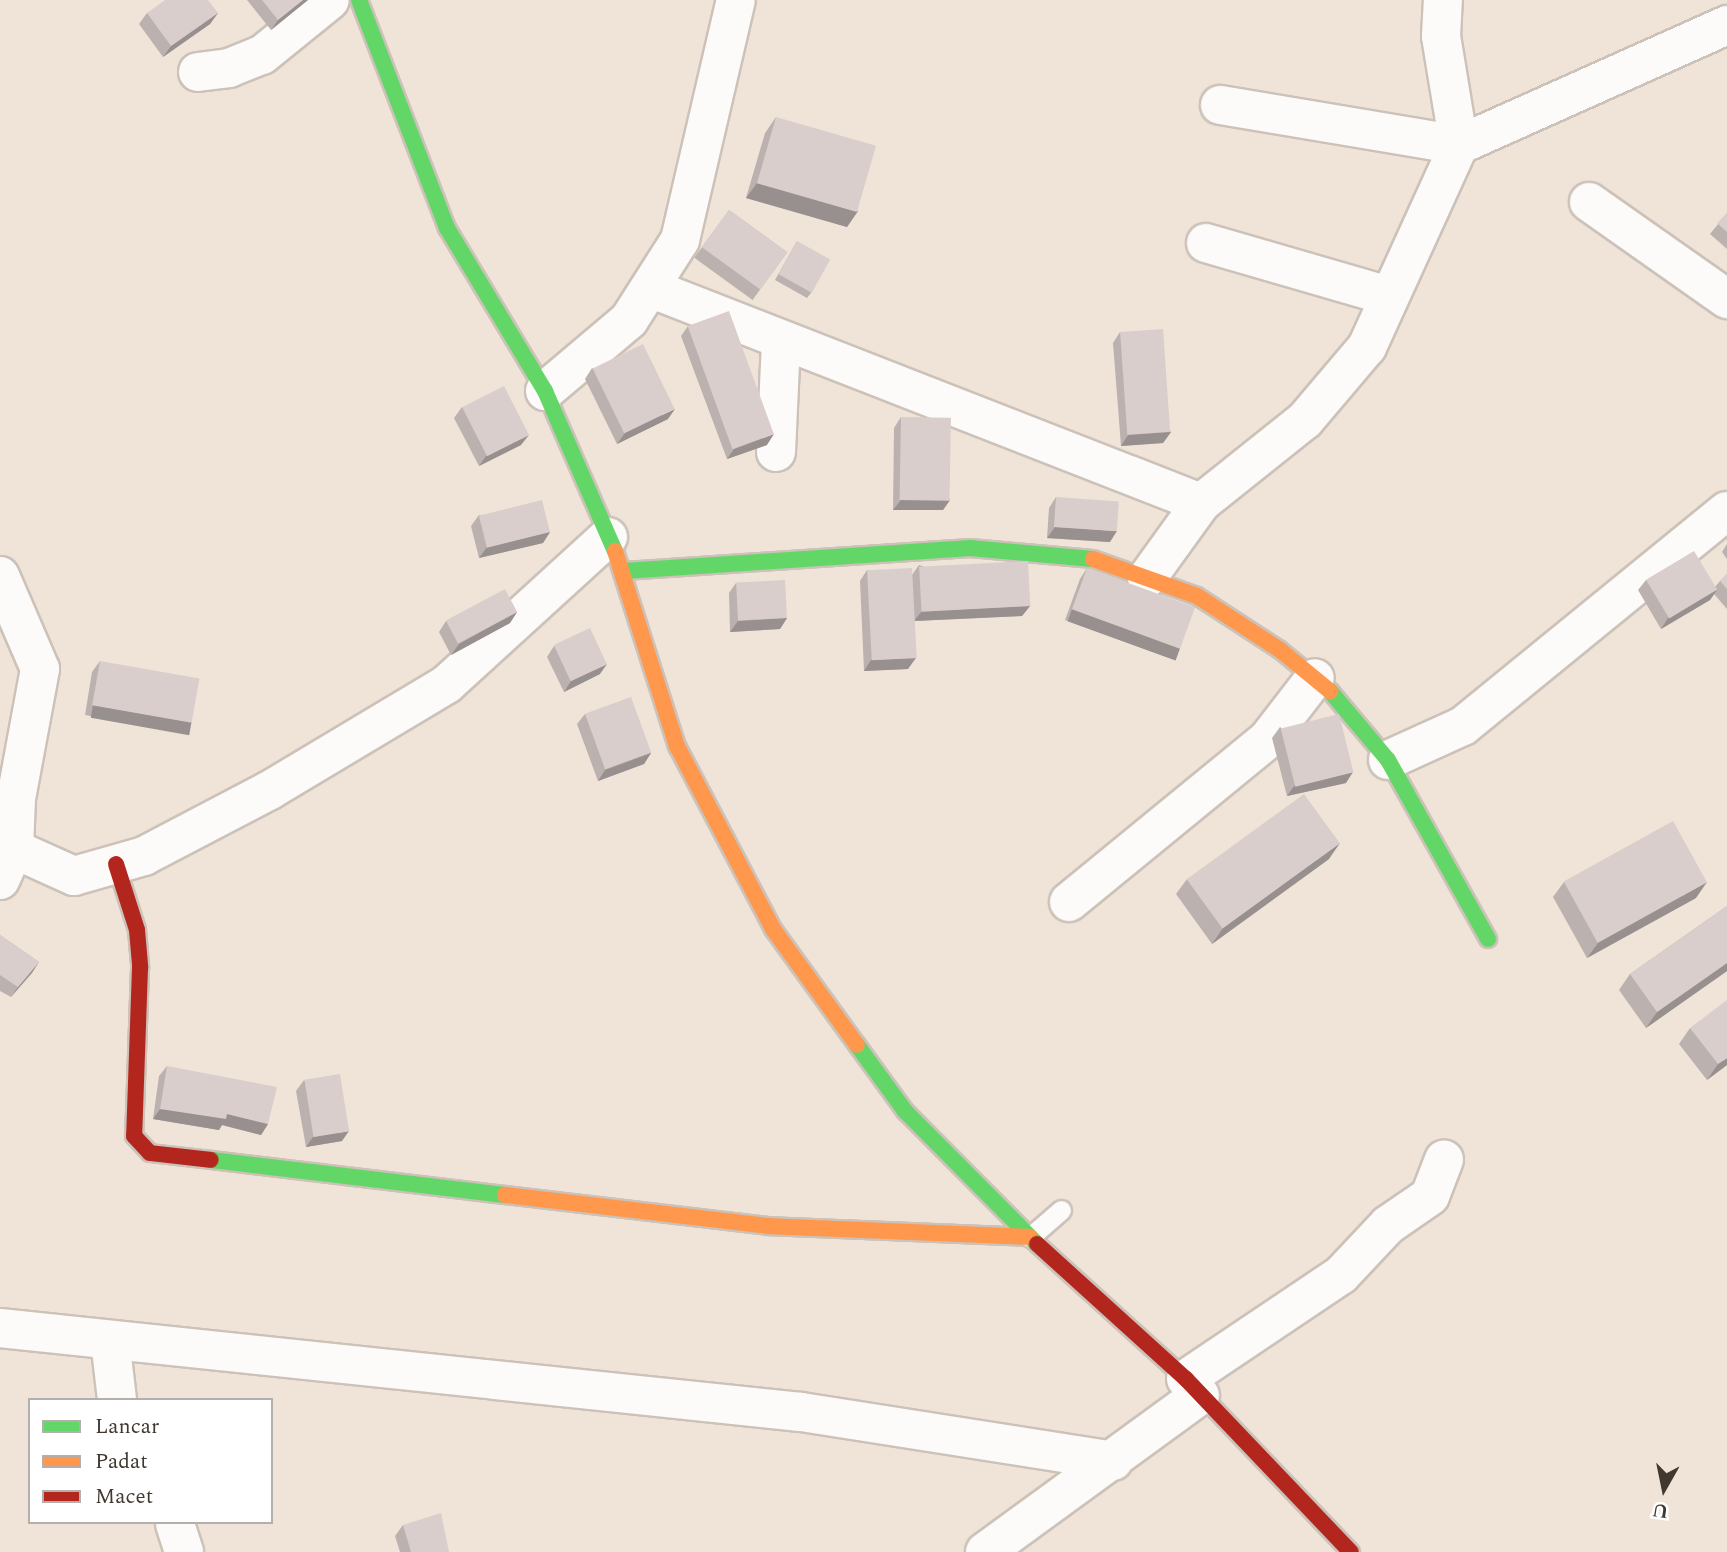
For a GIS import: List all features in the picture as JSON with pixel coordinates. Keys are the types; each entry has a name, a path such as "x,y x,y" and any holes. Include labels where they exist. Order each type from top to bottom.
{"street":[{"path":"198,72 229,68 262,55 330,0"},
{"path":"359,0 447,228 545,391 624,571 677,746 773,929 905,1111 1030,1237 1193,1387 1351,1552"},
{"path":"545,391 629,320 680,240 736,0"},
{"path":"1147,578 1201,503 1305,421 1367,346 1459,145 1441,36 1443,0"},
{"path":"1220,105 1459,145 1727,25"},
{"path":"1590,202 1727,299"},
{"path":"1206,243 1390,296"},
{"path":"650,288 1201,503"},
{"path":"776,453 781,340"},
{"path":"1388,760 1463,726 1727,511"},
{"path":"0,576 10,627 40,669 16,798 7,865 74,876 144,856 270,790 447,684 608,537"},
{"path":"624,571 970,548 1090,558 1196,596 1337,696 1388,760 1488,939"},
{"path":"1069,902 1267,740 1315,678"},
{"path":"116,864 137,930 140,968 134,1136 150,1153 768,1226 1030,1237"},
{"path":"985,1552 1114,1461 1193,1387 1341,1275 1388,1225 1430,1196 1444,1160"},
{"path":"0,1328 801,1412 1114,1461"},
{"path":"110,1340 117,1398"}],"lane":[{"path":"1030,1237 1061,1210"}],"building":[{"path":"165,0 208,0 218,13 171,46 147,13"},
{"path":"262,0 303,0 278,20"},
{"path":"776,117 876,146 857,212 757,183"},
{"path":"729,210 787,252 760,290 702,247"},
{"path":"1727,213 1727,232 1717,223"},
{"path":"797,241 830,259 812,293 779,274"},
{"path":"729,311 774,434 732,449 688,326"},
{"path":"1163,329 1170,432 1127,435 1120,332"},
{"path":"643,344 675,409 624,433 593,369"},
{"path":"504,386 529,435 487,456 462,407"},
{"path":"901,417 951,418 950,501 900,500"},
{"path":"1056,497 1119,501 1117,531 1054,527"},
{"path":"542,500 550,532 487,548 479,516"},
{"path":"1694,551 1717,590 1669,618 1646,580"},
{"path":"1028,561 1030,606 922,612 919,567"},
{"path":"912,568 917,658 872,660 867,570"},
{"path":"1087,568 1195,607 1180,649 1072,609"},
{"path":"1727,574 1727,589 1720,581"},
{"path":"785,580 787,618 738,621 736,583"},
{"path":"505,589 517,612 458,643 446,620"},
{"path":"590,628 607,664 571,681 554,645"},
{"path":"100,661 199,679 192,723 92,705"},
{"path":"631,697 651,752 605,769 585,714"},
{"path":"1339,714 1354,772 1295,787 1281,729"},
{"path":"1304,794 1340,843 1223,929 1187,879"},
{"path":"1673,821 1707,882 1598,943 1564,882"},
{"path":"1727,906 1727,963 1657,1012 1630,974"},
{"path":"0,935 39,962 18,987 0,975"},
{"path":"1727,1000 1727,1058 1718,1064 1690,1028"},
{"path":"167,1066 277,1087 268,1124 227,1114 226,1119 160,1109"},
{"path":"340,1074 349,1131 314,1137 304,1080"},
{"path":"441,1513 449,1552 411,1552 403,1525"}],"traffic: fast":[{"path":"359,0 447,228 545,391 615,551"},
{"path":"624,571 970,548 1093,559"},
{"path":"1330,691 1388,760 1488,939"},
{"path":"857,1045 905,1111 1037,1244"},
{"path":"211,1160 505,1195"}],"traffic: slow":[{"path":"615,551 677,746 773,929 857,1045"},
{"path":"1093,559 1197,596 1280,650 1330,691"},
{"path":"505,1195 768,1226 1030,1237"}],"traffic: jam":[{"path":"116,864 137,930 140,968 134,1136 150,1153 211,1160"},
{"path":"1037,1244 1186,1379 1351,1552"}]}
